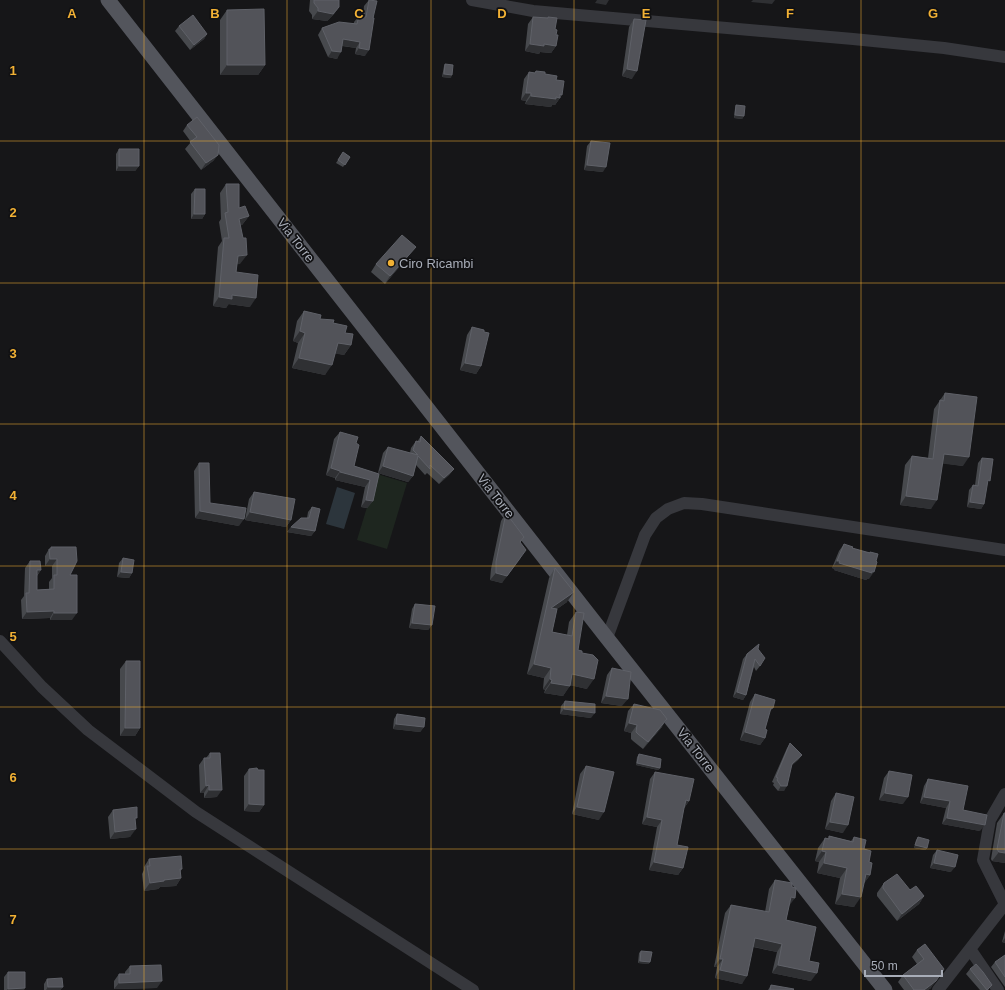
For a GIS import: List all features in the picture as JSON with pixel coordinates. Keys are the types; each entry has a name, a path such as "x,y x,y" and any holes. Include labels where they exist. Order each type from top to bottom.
{"main road":[{"name":"Via Torre","path":"108,0 884,990"}],"street":[{"path":"472,0 533,11 845,38 944,48 1005,57"},
{"path":"607,638 645,535 656,518 668,509 684,503 702,504 1005,550"},
{"path":"0,641 42,687 88,730 177,799 473,990"},
{"path":"938,990 1005,904 983,860 990,820 1005,794"},
{"path":"970,949 998,990"}],"shaded area":[{"path":"377,474 407,483 387,549 357,540"},
{"path":"337,487 355,493 344,529 326,524"}],"building":[{"path":"314,0 339,0 339,7 333,14 318,11"},
{"path":"369,0 377,1 373,18 369,50 359,48 360,42 343,39 341,52 332,51 322,28 339,22 357,24 359,16 366,17"},
{"path":"264,9 265,65 227,65 227,10"},
{"path":"193,15 207,34 194,45 179,26"},
{"path":"533,17 557,18 555,29 557,30 556,35 558,35 556,46 530,44"},
{"path":"634,19 646,20 637,71 627,69"},
{"path":"445,64 453,65 452,75 444,74"},
{"path":"536,71 557,76 556,80 564,81 562,95 560,94 560,98 556,97 556,99 531,96 531,93 526,93 529,72 535,73"},
{"path":"736,105 745,106 744,116 735,115"},
{"path":"197,117 219,145 218,155 206,163 190,142 197,137 187,125"},
{"path":"591,141 610,143 606,167 587,165"},
{"path":"119,149 139,149 139,166 119,166"},
{"path":"343,152 350,157 345,165 338,160"},
{"path":"226,184 239,184 239,208 245,206 249,216 239,219 243,238 246,238 247,255 238,256 236,272 258,275 256,298 232,295 232,299 219,297 224,238 229,238 225,213 228,212"},
{"path":"195,189 205,189 205,214 194,214"},
{"name":"Ciro Ricambi","path":"402,235 416,247 390,276 376,264"},
{"path":"304,311 321,315 320,319 334,320 333,323 347,326 345,333 353,334 351,345 338,343 332,365 299,358 305,333 300,331"},
{"path":"472,327 489,333 481,366 465,363"},
{"path":"945,393 977,397 969,457 944,454 937,500 906,496 912,456 933,459 940,400 944,401"},
{"path":"340,432 358,437 356,443 359,445 354,466 379,474 373,501 366,500 370,480 331,468"},
{"path":"421,436 454,469 444,478 430,465 430,469 418,456 413,476 383,466 388,447 418,455 413,450 416,441 420,442"},
{"path":"982,458 993,459 990,481 988,480 984,504 970,502 973,485 978,486"},
{"path":"199,463 209,463 210,503 246,508 244,519 200,511"},
{"path":"254,492 295,499 291,520 250,512"},
{"path":"312,507 320,509 315,531 291,527 301,518 309,518"},
{"path":"506,513 524,537 520,542 526,550 507,576 496,573 496,562"},
{"path":"844,544 853,547 852,548 878,554 874,572 872,571 872,573 839,563 840,561 837,561"},
{"path":"51,547 76,547 77,561 70,575 77,575 77,613 54,613 54,611 27,612 26,593 29,593 30,561 40,561 41,570 37,570 37,590 54,589 54,575 57,575 57,559 50,559 49,549 51,549"},
{"path":"123,558 134,560 132,573 121,572"},
{"path":"555,568 574,592 551,608 557,609 552,632 572,636 576,612 584,613 578,650 582,651 582,653 593,655 598,660 594,679 572,674 570,686 551,683 551,668 534,664"},
{"path":"415,604 435,606 432,625 412,623"},
{"path":"759,644 758,649 765,658 760,666 755,659 746,695 737,692 747,654"},
{"path":"126,661 140,661 140,728 125,728"},
{"path":"612,668 631,672 628,699 606,696"},
{"path":"755,694 775,700 765,729 767,730 765,738 745,732"},
{"path":"565,701 595,704 595,713 564,709"},
{"path":"634,704 660,710 667,719 648,742 636,732 637,725 629,723"},
{"path":"397,714 425,718 424,727 396,724"},
{"path":"790,743 802,755 792,764 787,786 781,786 777,780 778,778 776,777"},
{"path":"210,753 220,753 222,790 209,790 209,785 206,786 204,758 210,758"},
{"path":"639,754 661,759 660,768 637,763"},
{"path":"586,766 614,772 604,812 577,807"},
{"path":"257,768 258,770 264,770 264,805 249,804 249,769"},
{"path":"889,771 912,775 908,797 885,793"},
{"path":"655,772 694,779 689,801 686,800 677,845 688,847 683,868 654,862 662,820 647,817"},
{"path":"928,779 968,786 963,810 987,815 985,825 947,818 950,801 924,797"},
{"path":"836,793 854,797 848,825 830,822"},
{"path":"137,807 137,818 135,818 136,829 115,832 113,810"},
{"path":"1004,813 1005,853 999,852 997,849"},
{"path":"829,836 853,842 854,837 866,840 864,849 871,851 869,862 872,863 870,875 866,874 861,897 842,894 847,868 824,863 826,852 822,851 825,838 829,839"},
{"path":"918,837 929,840 927,848 915,845"},
{"path":"937,850 958,855 955,867 934,863"},
{"path":"181,856 181,878 150,883 147,866 150,866 149,859"},
{"path":"897,874 910,890 916,886 924,896 902,914 883,888 884,883"},
{"path":"775,880 792,883 792,887 796,888 795,898 791,897 786,920 816,927 809,961 819,963 817,973 778,965 782,944 755,938 747,976 720,970 723,959 720,959 731,905 769,912"},
{"path":"925,944 944,969 936,981 924,990 914,990 903,975 924,959 917,950"},
{"path":"641,951 652,952 650,962 640,961"},
{"path":"1005,955 1005,977 995,962"},
{"path":"976,964 992,985 987,990 970,969"},
{"path":"161,965 162,981 119,983 119,974 130,974 130,966"},
{"path":"8,972 25,972 25,988 8,989"},
{"path":"62,978 63,987 48,987 47,979"},
{"path":"771,985 794,989 770,990"}],"place":[{"name":"Ciro Ricambi","path":"391,263"}]}
